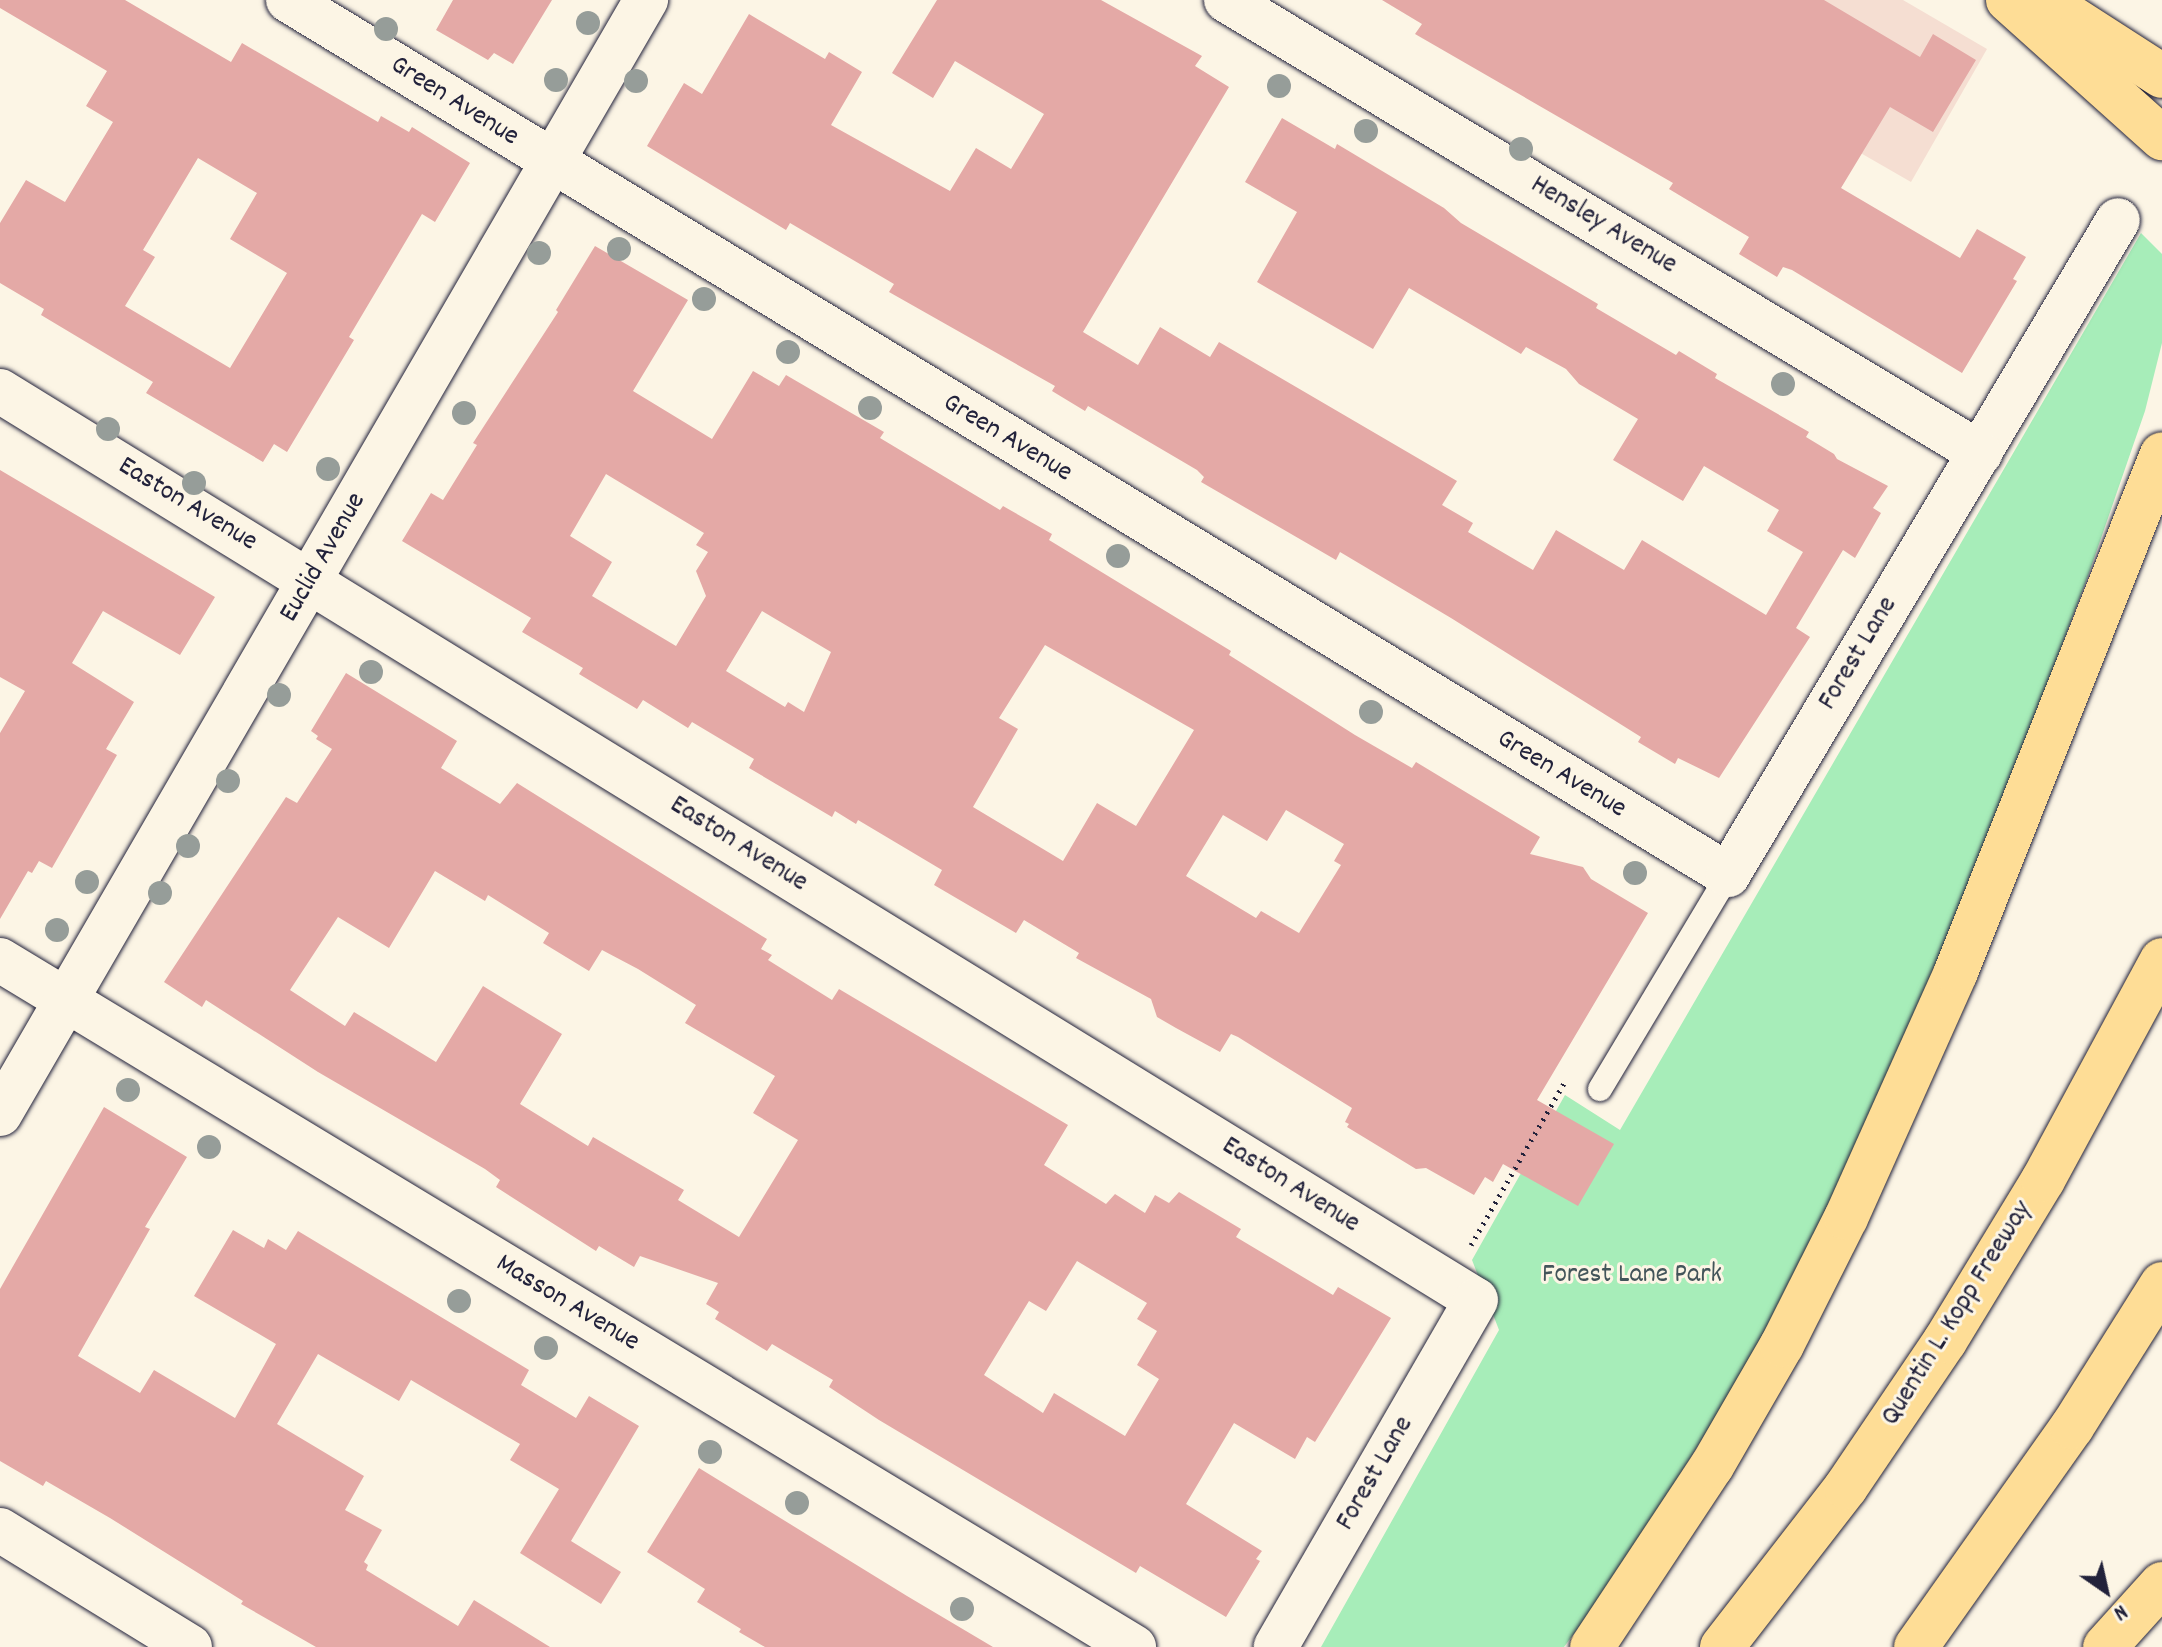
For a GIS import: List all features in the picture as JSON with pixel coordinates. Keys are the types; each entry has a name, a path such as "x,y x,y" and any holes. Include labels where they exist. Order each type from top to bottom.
{"main road":[{"path":"2008,0 2162,138"},
{"path":"2044,0 2162,76"},
{"path":"1592,1647 1712,1466 1782,1345 1846,1218 1956,972 2162,454"},
{"name":"Quentin L. Kopp Freeway","path":"1722,1647 1846,1487 1945,1341 2043,1180 2162,960"},
{"path":"1916,1647 2072,1427 2162,1284"},
{"path":"2105,1647 2162,1584"}],"street":[{"name":"Green Avenue","path":"288,0 1728,875"},
{"name":"Euclid Avenue","path":"0,1114 646,0"},
{"name":"Hensley Avenue","path":"1226,0 1980,453"},
{"name":"Forest Lane","path":"1728,875 2118,220"},
{"name":"Easton Avenue","path":"0,391 1462,1292"},
{"name":"Masson Avenue","path":"0,960 1134,1647"},
{"name":"Forest Lane","path":"1276,1647 1462,1292"},
{"path":"0,1530 190,1647"}],"lane":[{"name":"Forest Lane","path":"1600,1089 1728,875"}],"path":[{"path":"1462,1292 1568,1076 1600,1089"}],"shaded area":[{"path":"1595,0 1903,0 1987,49 1911,182"}],"green space":[{"name":"Forest Lane Park","path":"2141,233 2162,254 2162,343 2145,411 2089,573 1997,819 1844,1182 1741,1376 1619,1573 1564,1647 1321,1647 1499,1330 1472,1260 1565,1095 1620,1130"}],"building":[{"path":"0,0 125,0 231,62 242,43 378,122 381,116 409,132 412,127 470,163 435,222 422,214 349,337 354,340 287,452 274,444 263,462 146,393 153,382 41,315 44,309 0,283 0,223 26,180 65,202 113,122 86,106 107,71 0,8","holes":["198,158 257,193 230,239 287,273 230,368 125,306 155,257 143,250"]},
{"path":"453,0 552,0 513,64 494,53 488,60 436,30"},
{"path":"937,0 1101,0 1202,56 1195,66 1229,87 1083,332 1138,365 1160,327 1210,357 1219,342 1457,481 1442,505 1473,523 1468,532 1533,570 1556,530 1624,570 1642,540 1766,615 1803,552 1767,531 1779,510 1704,466 1683,501 1613,460 1638,419 1579,384 1566,369 1526,347 1521,354 1409,288 1373,349 1257,282 1297,212 1245,182 1282,118 1335,149 1337,144 1444,208 1461,223 1598,304 1596,308 1676,355 1679,351 1717,374 1715,378 1809,432 1806,437 1837,459 1888,486 1873,508 1881,513 1855,558 1843,550 1796,628 1810,637 1719,778 1678,758 1675,764 1638,742 1641,737 1451,618 1340,552 1336,560 1201,482 1204,477 1197,470 1088,406 1085,411 1052,391 1055,386 889,292 894,284 790,223 786,230 647,146 684,83 702,94 749,14 825,59 829,52 862,72 831,125 950,191 976,148 1011,169 1044,114 955,61 933,98 892,73"},
{"path":"1382,0 1824,0 1920,57 1933,34 1976,60 1933,132 1890,107 1841,188 1960,258 1977,229 2026,257 2013,279 2017,281 1962,373 1792,270 1783,267 1777,277 1739,254 1749,237 1669,189 1673,183 1415,34 1422,24"},
{"path":"595,246 688,300 633,391 712,439 753,371 779,386 786,375 884,432 880,438 1000,510 1003,506 1052,534 1049,540 1231,651 1229,655 1355,735 1412,768 1416,762 1540,837 1530,854 1583,867 1591,879 1648,913 1537,1100 1614,1144 1578,1206 1503,1164 1493,1182 1485,1177 1474,1195 1426,1168 1416,1169 1347,1127 1349,1124 1345,1122 1352,1108 1238,1037 1231,1034 1220,1052 1176,1028 1157,1017 1151,999 1076,958 1079,953 1024,920 1016,933 934,885 942,870 858,820 856,824 835,811 832,817 749,768 754,759 692,722 688,728 643,700 637,709 579,674 583,668 522,632 531,618 402,541 431,493 443,500 477,445 473,443 558,312 556,310","holes":["606,474 704,533 696,545 708,552 696,571 706,596 676,646 592,596 612,562 570,536","762,611 831,652 804,712 788,702 785,707 726,671","1045,645 1194,730 1136,826 1097,803 1063,861 973,807 1018,729 999,718","1286,810 1344,844 1334,861 1341,865 1299,933 1261,911 1256,918 1186,876 1223,815 1267,841"]},
{"path":"0,470 215,597 180,655 103,611 72,663 134,702 106,749 117,755 52,868 39,861 32,873 28,871 0,919 0,733 25,691 0,677"},
{"path":"346,673 457,741 441,768 500,804 517,783 767,939 761,949 772,955 768,960 832,1000 839,989 1068,1125 1044,1165 1106,1204 1115,1194 1145,1213 1155,1195 1169,1203 1179,1192 1241,1229 1236,1237 1333,1295 1338,1287 1391,1318 1315,1442 1307,1437 1295,1459 1234,1423 1186,1504 1262,1551 1256,1559 1260,1561 1226,1617 1140,1566 1136,1573 879,1420 829,1387 833,1380 772,1344 767,1351 715,1319 719,1312 706,1304 718,1283 640,1256 634,1267 599,1246 596,1251 496,1187 500,1180 485,1169 318,1072 206,1000 202,1007 164,982 286,797 297,803 332,749 316,739 318,736 311,731","holes":["435,871 485,901 488,895 549,933 543,943 589,971 602,950 638,969 696,1005 685,1023 775,1076 753,1113 798,1140 739,1237 678,1200 684,1190 593,1137 588,1146 520,1104 562,1034 483,986 436,1062 354,1012 345,1026 290,990 338,917 389,948","1077,1261 1147,1303 1137,1319 1157,1331 1137,1365 1159,1379 1125,1436 1054,1393 1043,1413 984,1375 1029,1301 1046,1311"]},
{"path":"104,1107 187,1157 145,1227 150,1229 78,1356 140,1393 154,1370 235,1418 276,1344 194,1296 233,1230 264,1248 268,1239 286,1250 298,1231 529,1370 521,1385 576,1418 589,1396 639,1426 571,1541 621,1572 601,1604 520,1553 559,1489 510,1460 520,1444 411,1380 399,1401 318,1354 277,1424 364,1476 345,1510 382,1530 364,1562 368,1565 366,1570 458,1626 474,1600 550,1647 316,1647 241,1604 243,1601 110,1518 46,1481 43,1486 0,1461 0,1289"},
{"path":"699,1468 993,1647 765,1647 739,1632 741,1629 697,1602 705,1589 647,1552"}]}
